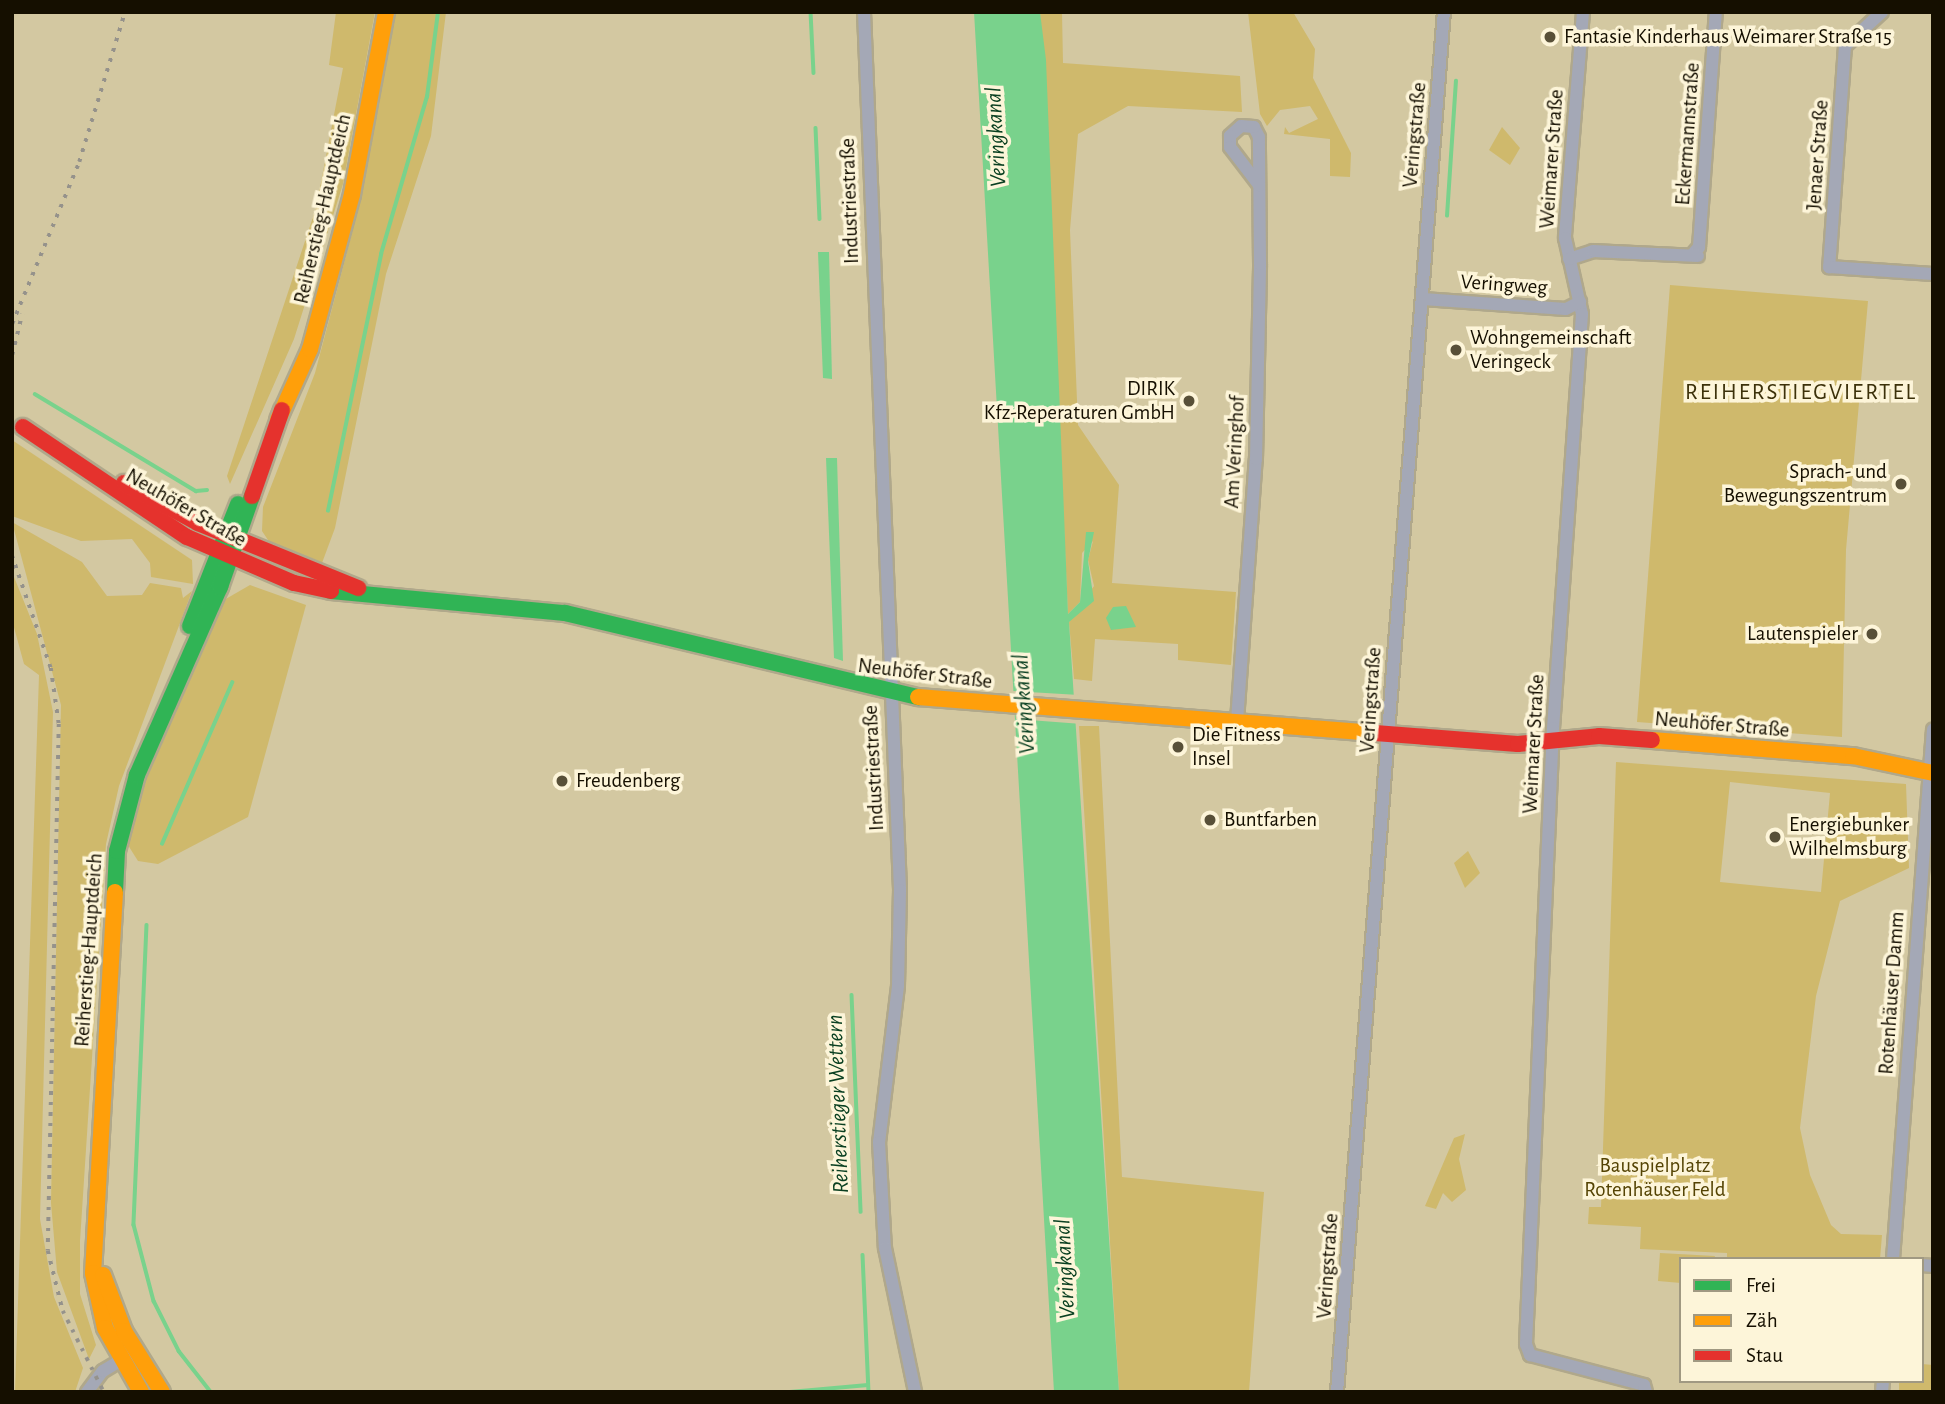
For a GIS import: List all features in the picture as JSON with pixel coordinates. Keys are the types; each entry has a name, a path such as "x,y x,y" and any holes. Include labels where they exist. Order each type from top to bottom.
{"main road":[{"name":"Reiherstieg-Hauptdeich","path":"232,538 240,499 310,349 352,194 386,12"},
{"name":"Reiherstieg-Hauptdeich","path":"128,1355 95,1290 94,1240 117,851 130,793 176,674 194,648 232,538 282,410"},
{"name":"Neuhöfer Straße","path":"18,425 198,523 386,598"},
{"name":"Neuhöfer Straße","path":"18,425 225,557 317,589 386,598 565,613 889,695 1389,733 1552,741 1833,765 1887,764 1931,773"},
{"path":"198,523 240,499"},
{"path":"128,1355 141,1392"},
{"path":"128,1355 162,1392"}],"street":[{"name":"Industriestraße","path":"864,12 898,986 879,1142 885,1248 915,1392"},
{"name":"Veringstraße","path":"1337,1392 1389,733 1402,496 1423,299 1444,12"},
{"name":"Weimarer Straße","path":"1583,12 1565,238 1580,302 1552,741 1526,1344 1530,1355 1644,1385 1646,1392"},
{"name":"Eckermannstraße","path":"1569,258 1593,251 1695,256 1699,247 1716,12"},
{"name":"Jenaer Straße","path":"1882,12 1845,46 1829,267 1933,274"},
{"name":"Am Veringhof","path":"1237,721 1258,412 1259,185"},
{"name":"Veringweg","path":"1423,299 1566,309 1580,302"},
{"name":"Rotenhäuser Damm","path":"1893,1257 1933,730"},
{"path":"87,1392 128,1355"}],"green space":[{"path":"336,12 375,12 343,184 294,339 230,484 227,476 316,208 343,68 329,65"},
{"path":"395,12 446,12 431,136 386,274 335,528 322,563 270,543 262,531 263,507 315,373 352,233"},
{"path":"1040,12 1062,12 1063,63 1240,76 1242,112 1128,106 1078,134 1070,230 1078,425 1119,485 1112,583 1236,592 1231,665 1178,660 1178,644 1095,639 1092,681 1074,679 1069,622 1094,586 1088,560 1093,541 1082,553 1080,602 1068,614"},
{"path":"1248,12 1293,12 1315,49 1313,78 1351,153 1350,177 1330,176 1330,139 1284,134 1285,127 1289,133 1318,119 1310,106 1280,110 1267,126 1260,114"},
{"path":"1502,127 1520,148 1510,165 1489,150"},
{"path":"1670,285 1868,301 1846,550 1842,737 1637,722"},
{"path":"12,440 192,560 193,584 151,577 150,563 132,539 81,541 12,516"},
{"path":"12,522 82,562 107,596 142,595 150,583 181,588 183,598 192,591 119,786 106,844 80,1241 80,1294 96,1345 89,1359 57,1272 51,1203 61,705"},
{"path":"12,572 37,634 53,712 40,1219 54,1297 83,1368 75,1392 15,1392 39,675 24,664 12,620"},
{"path":"250,585 306,605 248,817 158,864 138,861 126,842 142,781 224,600"},
{"path":"1079,726 1099,726 1122,1177 1264,1192 1249,1392 1119,1392"},
{"name":"Bauspielplatz Rotenhäuser Feld","path":"1616,762 1906,784 1909,868 1840,901 1816,996 1800,1128 1810,1175 1831,1225 1841,1234 1882,1235 1880,1257 1727,1257 1727,1253 1640,1249 1641,1227 1588,1224 1589,1207 1601,1207","holes":["1730,782 1830,793 1821,892 1720,882"]},
{"path":"1468,851 1480,873 1465,888 1454,863"},
{"path":"1465,1134 1459,1159 1466,1190 1452,1202 1443,1193 1436,1209 1425,1206 1454,1138"},
{"path":"1660,1253 1715,1256 1679,1257 1679,1283 1658,1281"},
{"path":"1924,1364 1933,1365 1933,1392 1899,1392 1899,1383 1924,1383"}],"water":[{"name":"Veringkanal","path":"974,12 1040,12 1046,60 1068,614 1080,602 1086,532 1094,532 1088,561 1094,601 1069,622 1119,1392 1054,1392"},
{"path":"818,252 829,252 832,379 823,378"},
{"path":"826,458 837,458 843,661 834,658"},
{"path":"1126,606 1136,627 1111,630 1106,618 1113,607"}],"pier":[{"path":"1013,691 1079,695 1082,724 1016,719"}],"waterway":[{"path":"328,511 381,254 427,97 438,12"},
{"name":"Reiherstieger Wettern","path":"811,12 814,73"},
{"path":"1447,216 1456,81"},
{"name":"Reiherstieger Wettern","path":"816,128 820,219"},
{"path":"35,394 196,491 207,490"},
{"path":"162,844 232,683"},
{"path":"147,925 134,1225 154,1301 179,1351 211,1392"},
{"name":"Reiherstieger Wettern","path":"852,995 861,1212"},
{"name":"Reiherstieger Wettern","path":"863,1255 869,1392"},
{"path":"790,1392 868,1385"}],"railway":[{"path":"12,324 79,162 125,12"},
{"path":"12,355 22,314"},
{"path":"12,555 51,668 59,724 48,1251 63,1311 104,1392"}],"traffic: fast":[{"path":"115,892 117,851 137,775 220,587 252,496"},
{"path":"190,626 238,504"},
{"path":"331,591 565,613 918,697"}],"traffic: slow":[{"path":"278,420 310,349 352,194 386,12"},
{"path":"918,697 1375,733"},
{"path":"1652,740 1853,756 1933,773"},
{"path":"115,892 93,1273 105,1328 141,1392"},
{"path":"103,1275 124,1331 162,1392"}],"traffic: jam":[{"path":"252,496 282,410"},
{"path":"23,427 187,537 294,583 331,591"},
{"path":"124,483 198,523 358,588"},
{"path":"1375,733 1518,744 1599,736 1652,740"}],"place":[{"name":"Fantasie Kinderhaus Weimarer Straße 15","path":"1550,37"},
{"name":"Wohngemeinschaft Veringeck","path":"1456,350"},
{"name":"DIRIK Kfz-Reperaturen GmbH","path":"1189,401"},
{"name":"Sprach- und Bewegungszentrum","path":"1901,484"},
{"name":"Lautenspieler","path":"1872,634"},
{"name":"Die Fitness Insel","path":"1178,747"},
{"name":"Freudenberg","path":"562,781"},
{"name":"Buntfarben","path":"1210,820"},
{"name":"Energiebunker Wilhelmsburg","path":"1775,837"}],"district":[{"name":"REIHERSTIEGVIERTEL","path":"1801,393"}]}
